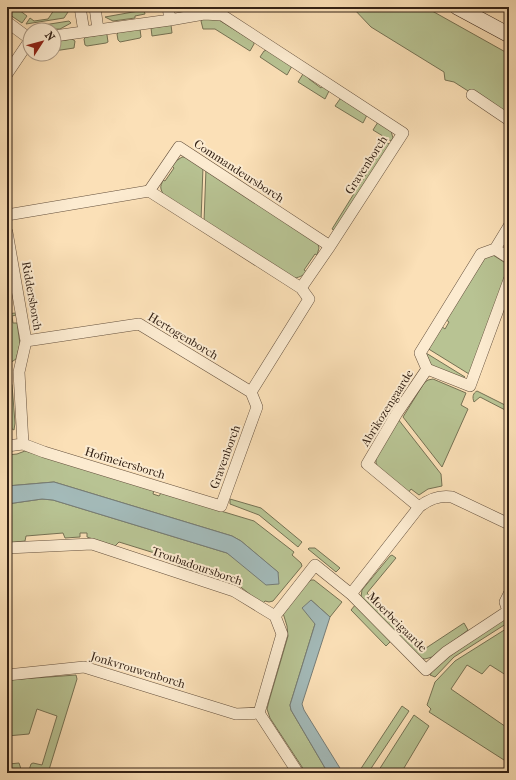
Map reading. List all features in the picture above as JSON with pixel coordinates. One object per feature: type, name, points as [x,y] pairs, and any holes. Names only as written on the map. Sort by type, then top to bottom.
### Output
[{"type":"main road","points":[[456,7],[509,35]]},
{"type":"street","points":[[80,7],[84,32]]},
{"type":"street","points":[[95,7],[98,30]]},
{"type":"street","points":[[168,7],[170,20]]},
{"type":"street","name":"Gravenborch","points":[[62,35],[204,14],[222,15],[403,133],[301,288]]},
{"type":"street","points":[[7,22],[22,33]]},
{"type":"street","points":[[7,74],[22,51]]},
{"type":"street","points":[[472,95],[509,120]]},
{"type":"street","name":"Commandeursborch","points":[[149,191],[178,147],[330,246]]},
{"type":"street","points":[[7,214],[149,191],[301,288],[309,299],[251,392]]},
{"type":"street","name":"Abrikozengaarde","points":[[509,226],[495,249],[481,254],[420,353],[427,369],[470,386],[509,280]]},
{"type":"street","name":"Riddersborch","points":[[7,232],[26,341],[19,372],[23,444]]},
{"type":"street","points":[[495,249],[509,258]]},
{"type":"street","name":"Hertogenborch","points":[[26,341],[139,324],[251,392]]},
{"type":"street","name":"Abrikozengaarde","points":[[419,507],[367,464],[397,413],[427,369]]},
{"type":"street","name":"Gravenborch","points":[[221,506],[257,407],[251,392]]},
{"type":"street","points":[[7,446],[23,444]]},
{"type":"street","name":"Hofmeiersborch","points":[[23,444],[44,452],[221,506]]},
{"type":"street","name":"Moerbeigaarde","points":[[351,594],[419,507],[429,500],[445,496],[452,497],[509,524]]},
{"type":"street","name":"Troubadoursborch","points":[[7,548],[92,544],[234,590],[275,616]]},
{"type":"street","name":"Moerbeigaarde","points":[[275,616],[315,565],[351,594],[426,670],[446,652],[508,611],[505,602],[509,594]]},
{"type":"street","points":[[275,616],[282,634],[259,713],[298,773]]},
{"type":"street","name":"Jonkvrouwenborch","points":[[7,675],[84,666],[236,714],[259,713]]},
{"type":"green space","points":[[7,7],[15,7],[27,16],[22,23],[7,13]]},
{"type":"green space","points":[[56,7],[67,7],[68,12],[64,18],[39,22],[27,22],[30,18],[34,21],[48,19]]},
{"type":"green space","points":[[352,7],[425,7],[509,54],[509,117],[454,82],[445,80],[444,72],[371,27]]},
{"type":"green space","points":[[144,10],[145,14],[135,16],[135,18],[113,21],[105,17]]},
{"type":"green space","points":[[203,19],[219,20],[254,42],[250,51],[215,29],[203,29],[201,21]]},
{"type":"green space","points":[[69,21],[71,23],[62,28],[62,22]]},
{"type":"green space","points":[[171,25],[172,33],[152,36],[151,28]]},
{"type":"green space","points":[[140,29],[140,38],[120,42],[118,40],[117,34],[119,32]]},
{"type":"green space","points":[[106,34],[108,42],[87,46],[85,45],[84,39],[86,37]]},
{"type":"green space","points":[[72,39],[75,41],[74,48],[62,50],[62,41]]},
{"type":"green space","points":[[267,50],[292,66],[287,75],[260,57],[264,51]]},
{"type":"green space","points":[[303,74],[309,77],[309,79],[321,88],[322,86],[329,91],[325,99],[298,82]]},
{"type":"green space","points":[[342,98],[367,115],[363,123],[335,106]]},
{"type":"green space","points":[[378,122],[391,131],[393,138],[391,141],[373,130]]},
{"type":"green space","points":[[386,142],[391,145],[335,231],[332,229]]},
{"type":"green space","points":[[182,157],[185,157],[203,167],[201,220],[172,202],[167,198],[161,189],[163,180],[165,181],[174,168],[172,166]]},
{"type":"green space","points":[[206,169],[318,244],[319,248],[317,255],[315,254],[304,270],[307,272],[297,278],[292,278],[204,222]]},
{"type":"green space","points":[[493,255],[507,264],[508,276],[469,374],[427,348],[441,326],[445,329],[449,322],[445,319],[485,258]]},
{"type":"green space","points":[[15,313],[16,315],[12,316],[13,323],[17,323],[20,344],[16,359],[7,365],[7,314]]},
{"type":"green space","points":[[426,353],[465,377],[460,378],[431,366]]},
{"type":"green space","points":[[433,379],[466,393],[461,405],[468,409],[442,467],[403,417],[424,383]]},
{"type":"green space","points":[[7,382],[11,383],[12,385],[15,423],[14,430],[7,426]]},
{"type":"green space","points":[[477,391],[509,407],[509,412],[480,397],[474,402],[473,395]]},
{"type":"green space","points":[[398,419],[441,474],[442,486],[428,489],[419,495],[411,489],[408,493],[380,471],[376,463],[376,456]]},
{"type":"green space","points":[[25,451],[154,490],[153,494],[159,496],[161,493],[254,521],[294,552],[292,555],[301,563],[302,566],[273,601],[265,601],[262,604],[237,584],[211,576],[211,571],[204,569],[202,573],[178,566],[177,560],[119,542],[115,546],[87,537],[87,533],[80,533],[80,537],[65,538],[63,533],[26,536],[25,541],[7,543],[7,504],[42,499],[53,500],[227,553],[234,558],[277,577],[278,572],[241,541],[232,536],[54,482],[7,486],[7,455]]},
{"type":"green space","points":[[230,499],[261,508],[302,542],[298,547],[259,515],[230,504]]},
{"type":"green space","points":[[315,548],[340,568],[336,572],[308,549]]},
{"type":"green space","points":[[392,555],[396,558],[367,593],[423,650],[464,623],[468,630],[432,657],[425,659],[420,658],[361,597],[362,590]]},
{"type":"green space","points":[[311,580],[314,580],[342,602],[330,617],[311,600],[315,624],[290,705],[291,710],[328,773],[306,773],[270,718],[267,709],[288,636],[283,613],[306,584]]},
{"type":"green space","points":[[356,604],[391,641],[386,646],[351,610]]},
{"type":"green space","points":[[509,616],[509,622],[454,657],[435,677],[430,675],[436,665]]},
{"type":"green space","points":[[509,627],[509,677],[490,665],[482,674],[467,665],[451,689],[509,729],[509,753],[504,760],[429,712],[431,709],[427,705],[435,682],[455,661]]},
{"type":"green space","points":[[76,675],[77,679],[48,773],[28,773],[31,764],[42,765],[57,716],[37,709],[29,734],[7,736],[7,680]]},
{"type":"green space","points":[[402,706],[409,711],[368,773],[361,773],[360,770]]},
{"type":"green space","points":[[414,715],[429,726],[401,773],[377,773]]},
{"type":"green space","points":[[7,736],[9,764],[19,763],[21,769],[20,773],[7,773]]},
{"type":"water","points":[[54,482],[232,536],[241,541],[278,572],[279,584],[266,585],[227,553],[53,500],[42,499],[7,504],[7,486]]},
{"type":"water","points":[[311,600],[330,617],[302,704],[304,710],[343,773],[328,773],[291,710],[290,705],[315,624],[302,608]]}]
